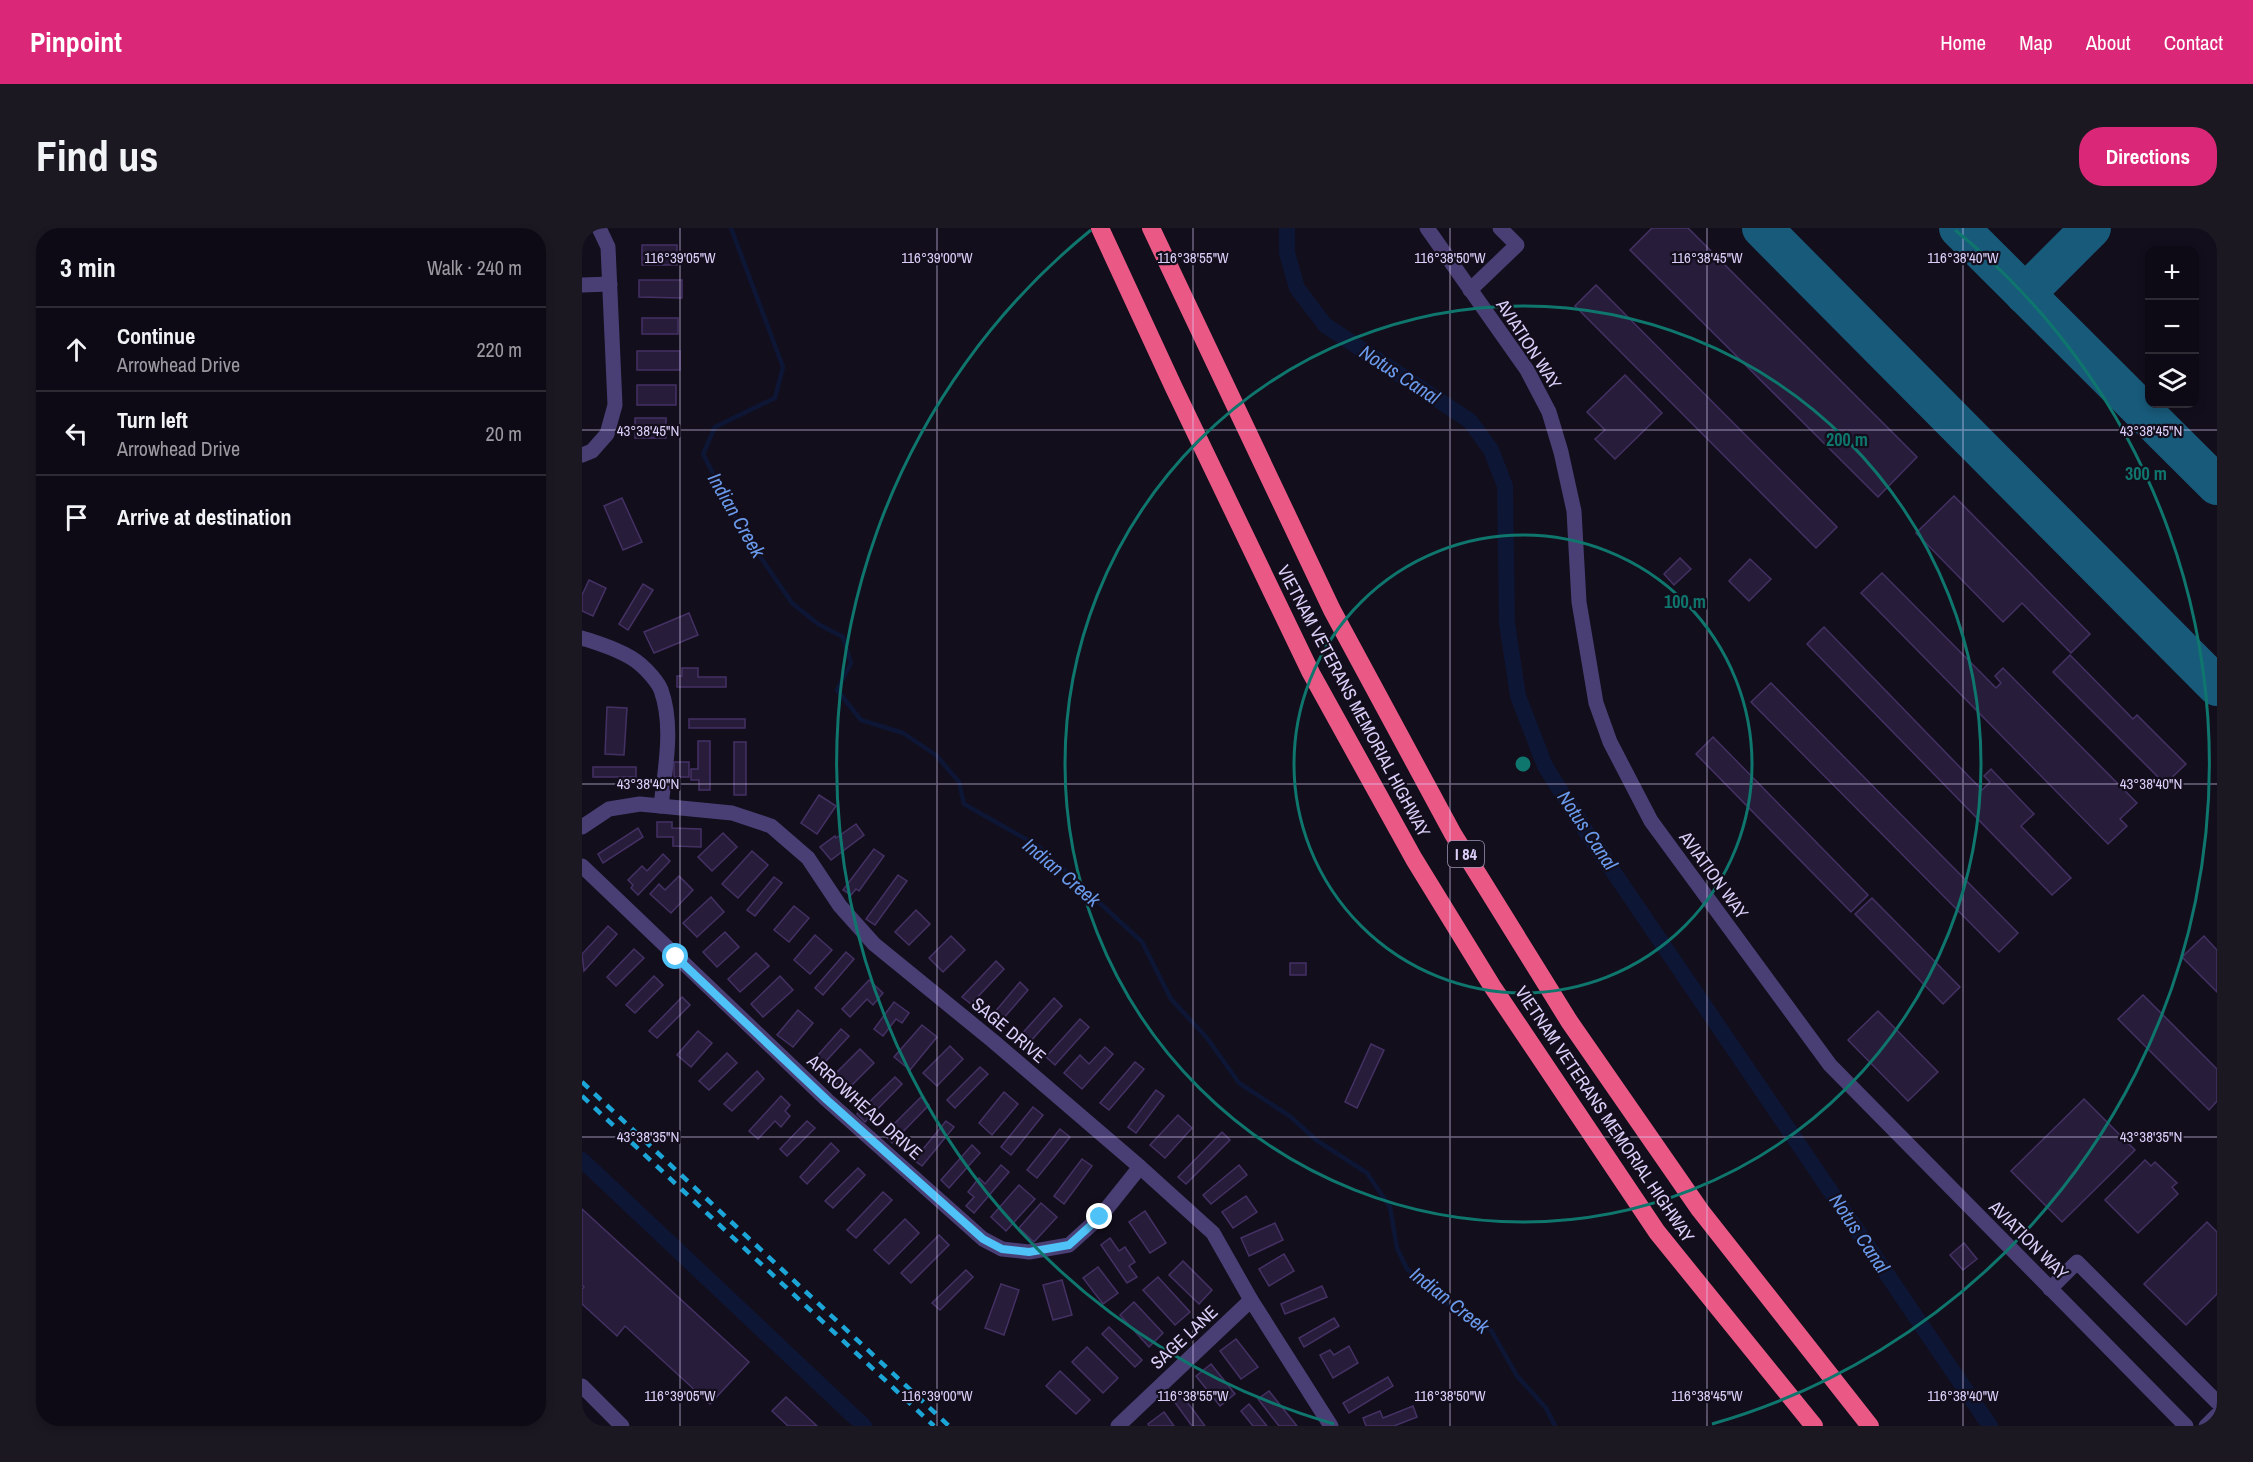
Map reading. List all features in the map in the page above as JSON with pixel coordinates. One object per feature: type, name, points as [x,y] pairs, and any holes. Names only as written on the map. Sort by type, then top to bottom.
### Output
[{"type":"highway","name":"VIETNAM VETERANS MEMORIAL HIGHWAY","points":[[1100,228],[1311,673],[1414,859],[1492,986],[1657,1232],[1814,1426]]},
{"type":"highway","name":"I 84","points":[[1151,228],[1332,610],[1453,834],[1569,1021],[1700,1210],[1870,1426]]},
{"type":"street","points":[[582,455],[592,451],[607,434],[615,405],[608,247],[598,228]]},
{"type":"street","name":"AVIATION WAY","points":[[1427,228],[1527,370],[1549,412],[1561,452],[1574,511],[1579,602],[1596,703],[1610,742],[1651,821],[1830,1065],[2186,1426]]},
{"type":"street","points":[[1470,290],[1517,245],[1500,228]]},
{"type":"street","points":[[582,285],[610,284]]},
{"type":"street","points":[[582,638],[606,646],[640,664],[661,688],[666,716],[662,806]]},
{"type":"street","name":"SAGE DRIVE","points":[[582,827],[609,809],[640,804],[732,813],[771,826],[808,858],[840,906],[874,945],[993,1041],[1213,1233],[1251,1300],[1330,1426]]},
{"type":"street","name":"ARROWHEAD DRIVE","points":[[582,866],[827,1100],[983,1239],[992,1244],[1002,1249],[1029,1252],[1069,1245],[1100,1217],[1140,1167]]},
{"type":"street","points":[[2050,1289],[2077,1262],[2217,1402]]},
{"type":"street","name":"SAGE LANE","points":[[1118,1426],[1251,1300]]},
{"type":"street","points":[[582,1386],[612,1423]]},
{"type":"street","points":[[2206,1426],[2217,1415]]},
{"type":"building","points":[[1652,228],[1688,228],[1917,457],[1878,497],[1630,250]]},
{"type":"building","points":[[642,245],[677,245],[677,265],[642,265]]},
{"type":"building","points":[[639,280],[682,280],[682,298],[639,297]]},
{"type":"building","points":[[1596,285],[1837,527],[1816,548],[1575,306]]},
{"type":"building","points":[[642,318],[678,318],[678,334],[642,334]]},
{"type":"building","points":[[637,351],[680,351],[680,370],[637,370]]},
{"type":"building","points":[[1625,375],[1662,413],[1615,459],[1595,439],[1605,430],[1587,412]]},
{"type":"building","points":[[637,385],[676,385],[676,405],[637,405]]},
{"type":"building","points":[[635,418],[666,418],[666,438],[635,438]]},
{"type":"building","points":[[1954,496],[2090,634],[2071,653],[2022,603],[2003,622],[1916,533]]},
{"type":"building","points":[[622,498],[642,542],[623,550],[604,506]]},
{"type":"building","points":[[1680,558],[1691,569],[1674,585],[1664,574]]},
{"type":"building","points":[[1750,559],[1771,579],[1749,601],[1729,581]]},
{"type":"building","points":[[1882,573],[1996,688],[2001,683],[1995,676],[2003,668],[2137,803],[2120,819],[2127,826],[2108,844],[1861,593]]},
{"type":"building","points":[[589,580],[606,588],[593,616],[582,611],[582,595]]},
{"type":"building","points":[[643,584],[653,590],[628,630],[619,624]]},
{"type":"building","points":[[689,613],[698,635],[654,653],[644,632]]},
{"type":"building","points":[[1824,627],[1982,790],[1990,782],[1984,776],[1991,769],[2034,814],[2021,826],[2071,878],[2052,895],[1807,644]]},
{"type":"building","points":[[2070,655],[2133,719],[2137,715],[2186,764],[2165,784],[2053,672]]},
{"type":"building","points":[[682,668],[698,668],[698,677],[726,677],[726,687],[677,687],[677,676],[682,676]]},
{"type":"building","points":[[1771,683],[2018,933],[1999,952],[1751,702]]},
{"type":"building","points":[[607,707],[627,708],[624,755],[605,754]]},
{"type":"building","points":[[689,719],[745,719],[745,728],[689,728]]},
{"type":"building","points":[[1713,737],[1868,895],[1851,912],[1696,754]]},
{"type":"building","points":[[698,741],[710,741],[710,790],[699,790],[699,780],[691,780],[691,769],[698,769]]},
{"type":"building","points":[[734,742],[746,742],[746,795],[734,795]]},
{"type":"building","points":[[674,762],[689,762],[689,777],[674,777]]},
{"type":"building","points":[[593,767],[636,767],[636,777],[593,777]]},
{"type":"building","points":[[819,795],[836,806],[817,834],[801,823]]},
{"type":"building","points":[[657,822],[672,822],[672,828],[701,829],[701,847],[673,846],[673,837],[657,837]]},
{"type":"building","points":[[856,824],[864,835],[831,860],[820,847]]},
{"type":"building","points":[[638,828],[643,837],[603,863],[598,854]]},
{"type":"building","points":[[723,833],[737,847],[712,871],[698,857]]},
{"type":"building","points":[[874,849],[884,856],[859,891],[856,889],[851,895],[843,890]]},
{"type":"building","points":[[752,851],[768,865],[738,898],[722,884]]},
{"type":"building","points":[[663,854],[670,861],[638,895],[631,888],[633,885],[628,880],[642,866],[647,871]]},
{"type":"building","points":[[898,875],[907,881],[875,925],[866,919]]},
{"type":"building","points":[[679,876],[693,890],[671,913],[650,894],[659,884],[665,890]]},
{"type":"building","points":[[774,877],[782,883],[755,916],[747,910]]},
{"type":"building","points":[[711,897],[724,912],[697,937],[683,923]]},
{"type":"building","points":[[1872,898],[1960,987],[1943,1004],[1855,914]]},
{"type":"building","points":[[794,906],[809,918],[789,942],[774,930]]},
{"type":"building","points":[[916,910],[930,924],[909,945],[895,932]]},
{"type":"building","points":[[608,926],[617,934],[584,971],[582,954]]},
{"type":"building","points":[[725,932],[739,947],[717,967],[703,952]]},
{"type":"building","points":[[815,935],[832,950],[810,974],[794,960]]},
{"type":"building","points":[[951,936],[965,950],[943,972],[929,958]]},
{"type":"building","points":[[2204,936],[2217,950],[2217,992],[2182,957]]},
{"type":"building","points":[[634,949],[644,958],[616,986],[607,977]]},
{"type":"building","points":[[846,952],[854,959],[823,995],[815,988]]},
{"type":"building","points":[[756,953],[769,966],[740,992],[728,979]]},
{"type":"building","points":[[996,961],[1004,969],[971,1004],[962,997]]},
{"type":"building","points":[[1290,963],[1306,963],[1306,975],[1290,975]]},
{"type":"building","points":[[654,976],[663,985],[635,1013],[626,1005]]},
{"type":"building","points":[[780,976],[793,990],[763,1017],[751,1004]]},
{"type":"building","points":[[869,980],[883,993],[873,1005],[867,999],[850,1017],[842,1009]]},
{"type":"building","points":[[1020,982],[1028,990],[1002,1020],[994,1013]]},
{"type":"building","points":[[2143,995],[2217,1069],[2217,1101],[2209,1110],[2118,1019]]},
{"type":"building","points":[[682,997],[690,1005],[657,1038],[649,1031]]},
{"type":"building","points":[[1054,998],[1062,1006],[1029,1043],[1020,1036]]},
{"type":"building","points":[[894,1002],[909,1013],[902,1023],[896,1019],[883,1036],[874,1029]]},
{"type":"building","points":[[798,1010],[813,1023],[793,1047],[777,1035]]},
{"type":"building","points":[[1878,1011],[1938,1072],[1908,1101],[1848,1040]]},
{"type":"building","points":[[1080,1019],[1089,1027],[1055,1065],[1046,1057]]},
{"type":"building","points":[[922,1025],[937,1037],[910,1070],[894,1057]]},
{"type":"building","points":[[841,1029],[849,1036],[817,1071],[810,1064]]},
{"type":"building","points":[[698,1031],[712,1043],[691,1067],[677,1055]]},
{"type":"building","points":[[1371,1044],[1384,1050],[1357,1108],[1345,1102]]},
{"type":"building","points":[[950,1046],[963,1059],[937,1086],[923,1073]]},
{"type":"building","points":[[1105,1047],[1113,1054],[1082,1089],[1064,1073],[1080,1055],[1089,1064]]},
{"type":"building","points":[[860,1049],[874,1063],[845,1092],[831,1078]]},
{"type":"building","points":[[727,1053],[737,1063],[709,1090],[699,1081]]},
{"type":"building","points":[[1135,1062],[1144,1069],[1109,1110],[1100,1103]]},
{"type":"building","points":[[980,1067],[988,1074],[955,1108],[947,1100]]},
{"type":"building","points":[[757,1071],[764,1079],[732,1111],[724,1104]]},
{"type":"building","points":[[895,1077],[902,1084],[865,1122],[857,1114]]},
{"type":"building","points":[[1156,1090],[1164,1096],[1136,1133],[1128,1127]]},
{"type":"building","points":[[1004,1092],[1018,1104],[992,1135],[979,1123]]},
{"type":"building","points":[[781,1096],[790,1105],[785,1111],[790,1116],[781,1127],[775,1121],[758,1139],[749,1131]]},
{"type":"building","points":[[921,1097],[929,1105],[892,1143],[884,1134]]},
{"type":"building","points":[[2084,1099],[2135,1150],[2062,1222],[2011,1171]]},
{"type":"building","points":[[1033,1107],[1043,1115],[1011,1155],[1001,1147]]},
{"type":"building","points":[[1178,1115],[1192,1128],[1165,1158],[1150,1145]]},
{"type":"building","points":[[807,1121],[815,1128],[787,1156],[780,1149]]},
{"type":"building","points":[[946,1121],[954,1127],[922,1166],[914,1160]]},
{"type":"building","points":[[1060,1129],[1070,1137],[1037,1178],[1027,1170]]},
{"type":"building","points":[[1222,1132],[1230,1140],[1186,1184],[1178,1177]]},
{"type":"building","points":[[831,1143],[839,1151],[807,1184],[800,1177]]},
{"type":"building","points":[[972,1145],[980,1153],[949,1188],[941,1180]]},
{"type":"building","points":[[1082,1159],[1092,1166],[1064,1204],[1054,1196]]},
{"type":"building","points":[[2145,1160],[2151,1166],[2155,1162],[2177,1183],[2172,1187],[2178,1194],[2138,1233],[2105,1200]]},
{"type":"building","points":[[1001,1165],[1009,1172],[974,1213],[966,1206],[974,1197],[968,1192],[979,1178],[985,1184]]},
{"type":"building","points":[[1239,1165],[1247,1175],[1211,1204],[1203,1195]]},
{"type":"building","points":[[858,1168],[865,1175],[833,1208],[825,1201]]},
{"type":"building","points":[[1019,1185],[1035,1199],[1006,1231],[991,1217]]},
{"type":"building","points":[[883,1192],[892,1200],[856,1238],[847,1230]]},
{"type":"building","points":[[1246,1196],[1257,1212],[1233,1228],[1222,1212]]},
{"type":"building","points":[[1041,1203],[1057,1217],[1034,1242],[1019,1228]]},
{"type":"building","points":[[582,1209],[749,1362],[710,1404],[625,1326],[617,1336],[582,1304],[584,1287],[582,1285]]},
{"type":"building","points":[[1145,1211],[1166,1243],[1150,1253],[1129,1222]]},
{"type":"building","points":[[905,1219],[919,1233],[889,1264],[874,1250]]},
{"type":"building","points":[[2207,1222],[2217,1232],[2217,1294],[2186,1325],[2144,1284]]},
{"type":"building","points":[[1275,1223],[1283,1240],[1249,1256],[1241,1238]]},
{"type":"building","points":[[939,1235],[949,1245],[911,1283],[901,1273]]},
{"type":"building","points":[[1110,1238],[1119,1251],[1125,1247],[1135,1262],[1129,1266],[1137,1277],[1127,1283],[1101,1245]]},
{"type":"building","points":[[1964,1243],[1977,1259],[1963,1270],[1950,1255]]},
{"type":"building","points":[[1284,1254],[1294,1271],[1269,1286],[1259,1269]]},
{"type":"building","points":[[1183,1261],[1212,1290],[1199,1304],[1169,1275]]},
{"type":"building","points":[[1098,1267],[1118,1293],[1103,1304],[1083,1278]]},
{"type":"building","points":[[966,1270],[973,1277],[940,1310],[932,1303]]},
{"type":"building","points":[[1158,1277],[1190,1312],[1175,1325],[1143,1290]]},
{"type":"building","points":[[1062,1280],[1072,1315],[1053,1320],[1043,1285]]},
{"type":"building","points":[[1001,1284],[1019,1290],[1004,1335],[985,1328]]},
{"type":"building","points":[[1322,1286],[1327,1297],[1285,1314],[1281,1304]]},
{"type":"building","points":[[1134,1302],[1163,1333],[1149,1347],[1120,1315]]},
{"type":"building","points":[[1334,1318],[1339,1326],[1304,1347],[1299,1338]]},
{"type":"building","points":[[1109,1327],[1142,1360],[1135,1367],[1102,1334]]},
{"type":"building","points":[[1236,1339],[1258,1367],[1241,1379],[1220,1351]]},
{"type":"building","points":[[1349,1346],[1358,1363],[1333,1378],[1320,1355],[1330,1350],[1334,1355]]},
{"type":"building","points":[[1087,1347],[1118,1378],[1103,1393],[1072,1362]]},
{"type":"building","points":[[1211,1364],[1235,1394],[1220,1406],[1196,1376]]},
{"type":"building","points":[[1060,1371],[1090,1400],[1076,1414],[1046,1386]]},
{"type":"building","points":[[1388,1377],[1393,1386],[1349,1413],[1343,1403]]},
{"type":"building","points":[[1179,1391],[1205,1426],[1192,1426],[1171,1397]]},
{"type":"building","points":[[1269,1391],[1297,1426],[1279,1426],[1258,1399]]},
{"type":"building","points":[[786,1397],[817,1426],[788,1426],[772,1411]]},
{"type":"building","points":[[1249,1404],[1267,1426],[1253,1426],[1241,1411]]},
{"type":"building","points":[[1413,1406],[1417,1417],[1394,1426],[1366,1426],[1363,1418],[1380,1411],[1383,1418]]},
{"type":"building","points":[[1164,1412],[1174,1426],[1149,1426],[1148,1424]]},
{"type":"waterway","name":"Indian Creek","points":[[731,228],[783,367],[775,398],[715,427],[703,454],[742,530],[792,603],[818,624],[843,637],[851,663],[837,690],[861,720],[903,733],[936,755],[959,782],[964,804],[1038,846],[1142,942],[1171,999],[1207,1038],[1239,1083],[1291,1117],[1316,1140],[1367,1173],[1390,1207],[1397,1248],[1407,1269],[1445,1302],[1491,1330],[1517,1376],[1546,1408],[1555,1426]]},
{"type":"waterway","name":"Notus Canal","points":[[1287,228],[1287,253],[1297,288],[1325,325],[1470,421],[1491,450],[1505,486],[1507,623],[1518,696],[1545,766],[1585,830],[1990,1426]]},
{"type":"waterway","points":[[582,1160],[864,1426]]},
{"type":"taxiway","points":[[1762,228],[2217,686]]},
{"type":"taxiway","points":[[1959,228],[2217,485]]},
{"type":"taxiway","points":[[2025,294],[2091,228]]},
{"type":"railway","points":[[582,1082],[949,1426]]},
{"type":"railway","points":[[582,1096],[934,1426]]},
{"type":"route","points":[[676,957],[827,1100],[983,1239],[1002,1249],[1029,1252],[1069,1245],[1100,1217]]}]
